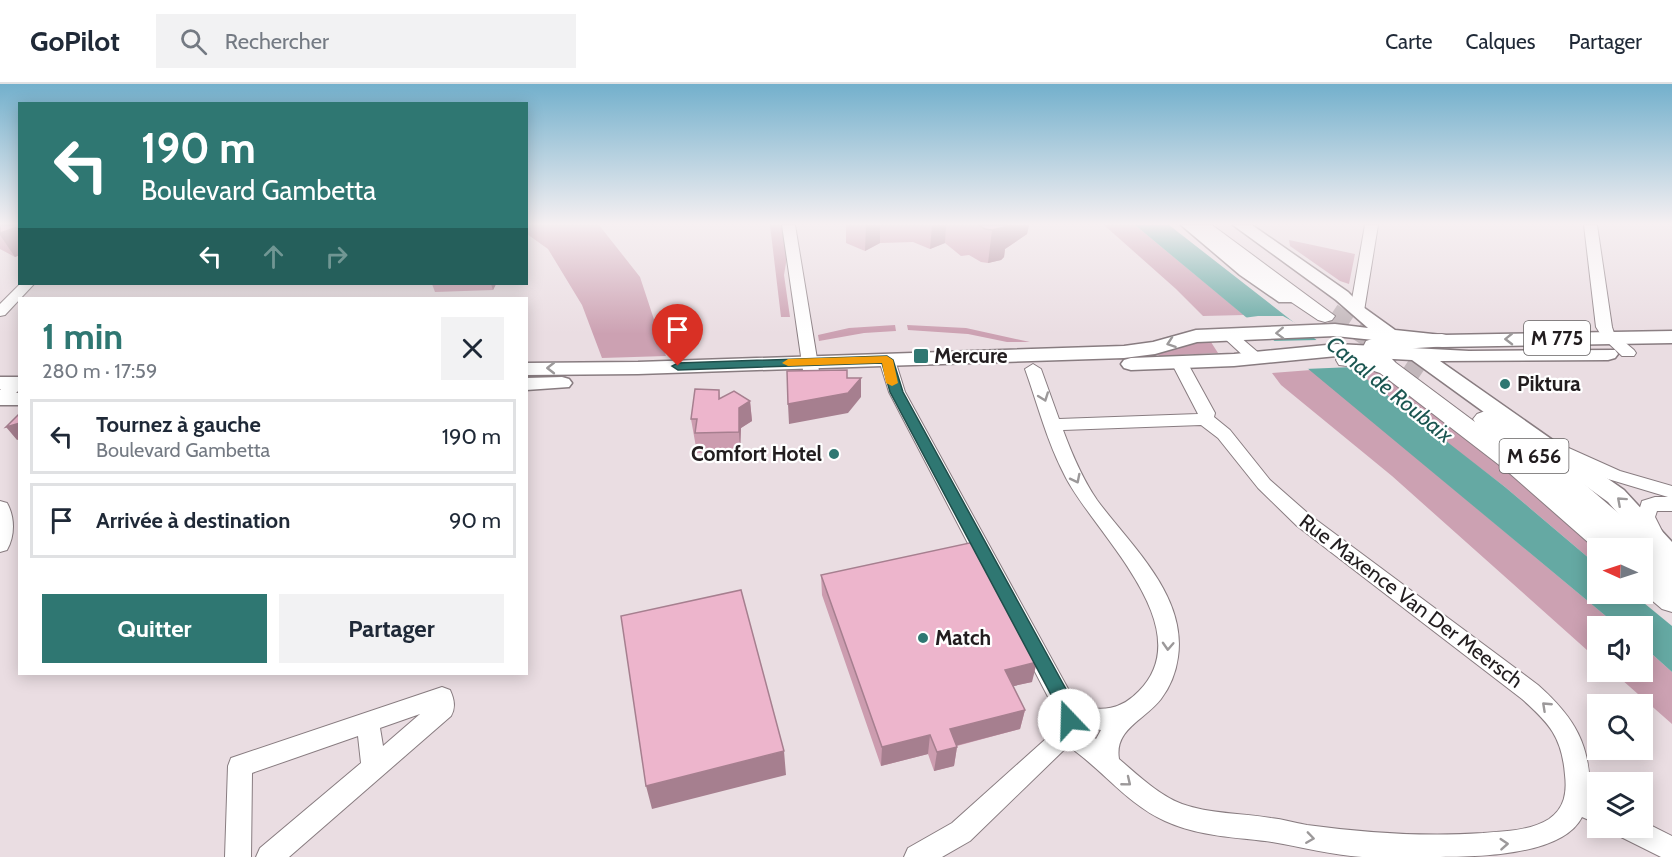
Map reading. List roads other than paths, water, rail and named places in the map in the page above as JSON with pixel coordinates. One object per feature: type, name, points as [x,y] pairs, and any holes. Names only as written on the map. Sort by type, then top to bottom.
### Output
[{"type":"highway","points":[[1247,261],[1270,279],[1328,314],[1257,261]]},
{"type":"highway","points":[[1442,340],[1394,338],[1372,348],[1380,359],[1516,465],[1600,538]]},
{"type":"highway","points":[[1339,352],[1368,361],[1380,359]]},
{"type":"highway","name":"M 656","points":[[1418,368],[1619,538]]},
{"type":"highway","name":"M 656","points":[[1418,368],[1552,470],[1672,575]]},
{"type":"highway","points":[[1658,554],[1672,587]]},
{"type":"highway","points":[[1653,585],[1672,601]]},
{"type":"main road","points":[[1235,261],[1313,316],[1316,325],[1309,331]]},
{"type":"main road","points":[[1292,261],[1342,296],[1357,311],[1394,338],[1418,368],[1521,427]]},
{"type":"main road","points":[[528,369],[1033,369],[1233,360],[1339,352],[1354,331],[1357,311]]},
{"type":"main road","points":[[889,368],[1147,350],[1189,337],[1228,334],[1354,331],[1394,338]]},
{"type":"main road","name":"M 775","points":[[1442,340],[1672,337]]},
{"type":"main road","name":"M 775","points":[[1380,359],[1418,368],[1469,357],[1672,352]]},
{"type":"main road","points":[[1469,357],[1459,362],[1460,375],[1521,427],[1616,496],[1658,554]]},
{"type":"main road","points":[[528,384],[640,378],[693,381],[811,370]]},
{"type":"main road","points":[[0,399],[14,387]]},
{"type":"street","points":[[794,261],[811,370]]},
{"type":"street","points":[[1357,311],[1366,261]]},
{"type":"street","points":[[1595,261],[1604,327],[1612,339],[1628,353]]},
{"type":"street","points":[[0,312],[26,285]]},
{"type":"street","points":[[1228,334],[1270,357]]},
{"type":"street","name":"Rue Maxence Van Der Meersch","points":[[1067,723],[1123,779],[1152,801],[1191,819],[1311,838],[1421,849],[1506,845],[1523,842],[1539,837],[1587,807],[1579,784],[1570,735],[1554,714],[1530,692],[1304,521],[1264,484],[1224,434],[1205,419],[1207,413],[1179,362]]},
{"type":"street","points":[[889,368],[901,401],[1067,723]]},
{"type":"street","points":[[1033,369],[1080,487],[1150,585],[1165,612],[1169,645],[1165,670],[1153,691],[1117,724],[1105,743],[1108,764]]},
{"type":"street","points":[[1054,424],[1205,419]]},
{"type":"street","points":[[1521,427],[1595,467],[1672,492]]},
{"type":"street","points":[[1658,554],[1646,511],[1649,506],[1655,504],[1672,504]]},
{"type":"street","points":[[0,508],[1,534]]},
{"type":"street","points":[[238,857],[240,766],[367,721],[442,698],[443,709],[269,857]]},
{"type":"street","points":[[917,857],[962,832],[1067,723],[1090,719],[1111,720],[1131,712]]},
{"type":"street","points":[[367,721],[374,767]]},
{"type":"street","points":[[1650,838],[1672,849]]},
{"type":"water","points":[[1178,261],[1215,261],[1505,487],[1587,557],[1587,600]]},
{"type":"water","points":[[1591,604],[1645,604],[1672,626],[1672,672],[1653,655],[1653,616],[1606,616]]},
{"type":"tunnel","points":[[1332,313],[1422,373]]},
{"type":"place","name":"Mercure","points":[[921,356]]},
{"type":"place","name":"Piktura","points":[[1505,384]]},
{"type":"place","name":"Comfort Hotel","points":[[834,454]]},
{"type":"place","name":"Match","points":[[923,638]]},
{"type":"water label","name":"Canal de Roubaix","points":[[1390,389]]}]
